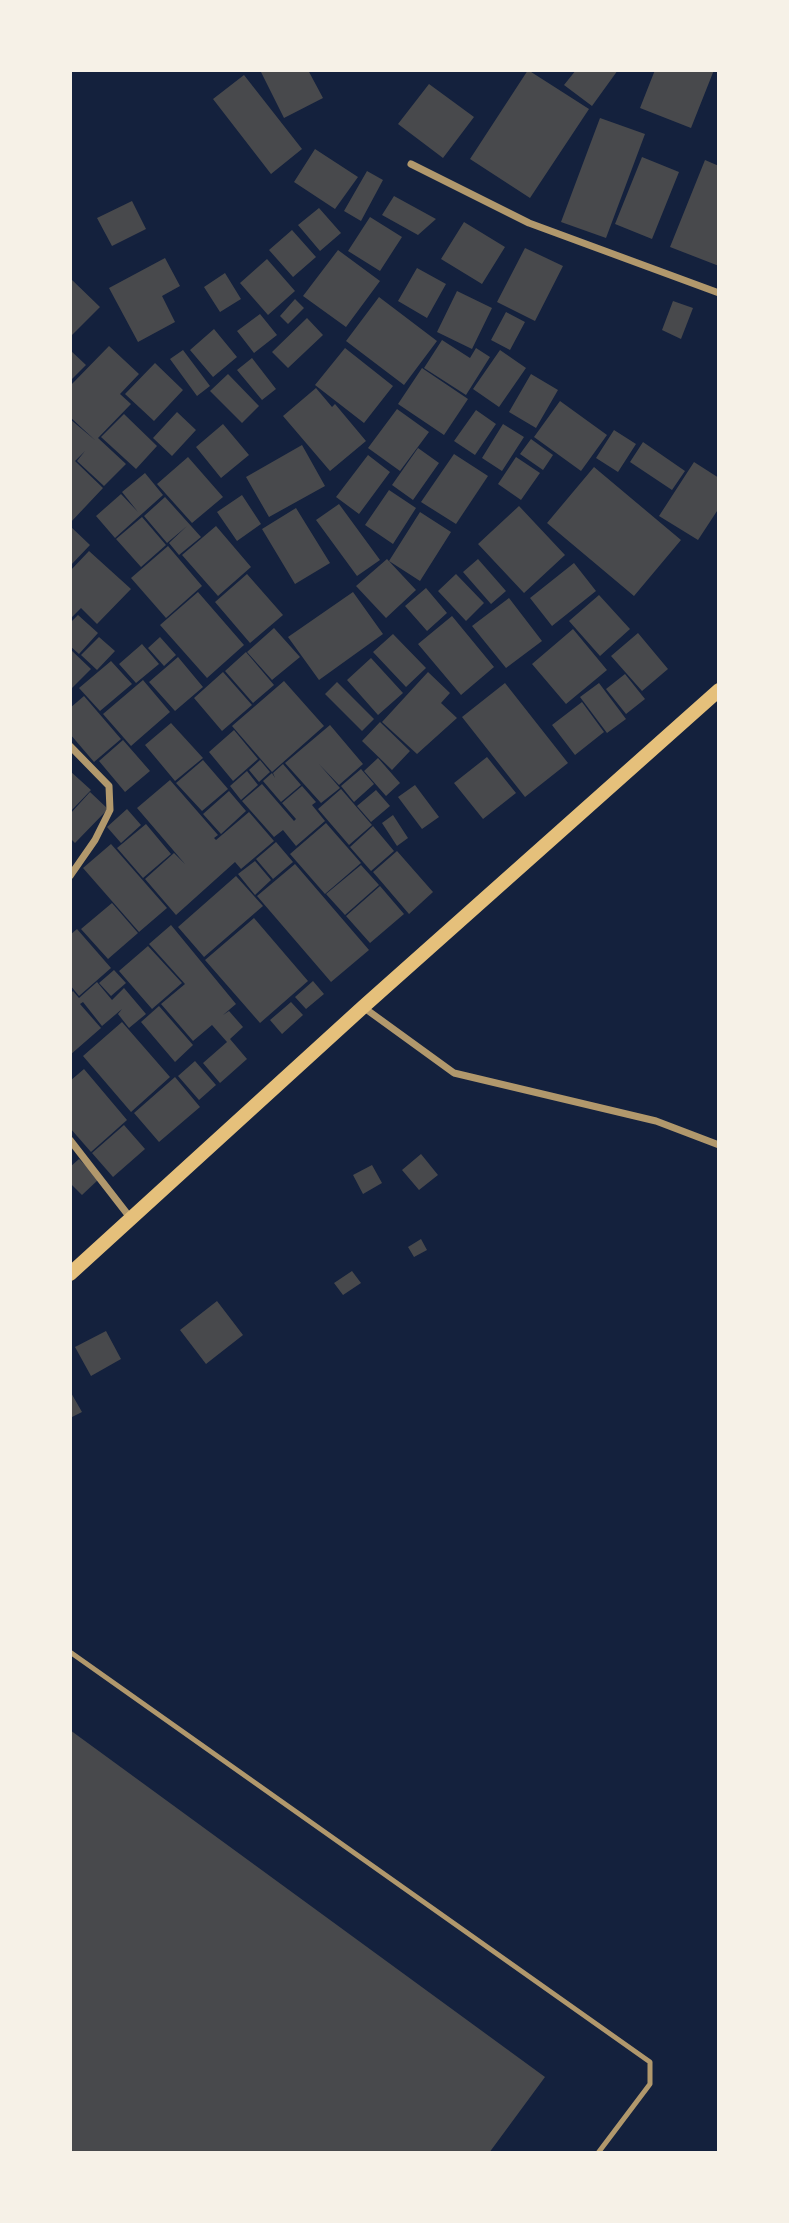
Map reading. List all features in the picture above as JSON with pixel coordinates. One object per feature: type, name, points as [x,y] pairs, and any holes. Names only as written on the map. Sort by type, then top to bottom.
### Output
[{"type":"main road","points":[[70,1274],[132,1221],[363,1007],[719,690]]},
{"type":"street","points":[[411,164],[529,223],[719,293]]},
{"type":"street","points":[[70,746],[108,786],[110,810],[95,839],[70,876]]},
{"type":"street","points":[[363,1007],[454,1073],[656,1121],[719,1145]]},
{"type":"street","points":[[70,1140],[132,1221]]},
{"type":"lane","points":[[70,1652],[650,2062],[650,2084],[598,2153]]},
{"type":"building","points":[[260,70],[308,70],[323,98],[284,118]]},
{"type":"building","points":[[528,70],[589,109],[530,198],[470,159]]},
{"type":"building","points":[[576,70],[618,70],[592,106],[564,85]]},
{"type":"building","points":[[655,70],[714,70],[691,128],[640,108]]},
{"type":"building","points":[[244,75],[302,149],[271,174],[213,99]]},
{"type":"building","points":[[429,84],[474,117],[443,158],[398,124]]},
{"type":"building","points":[[600,118],[645,134],[606,238],[561,222]]},
{"type":"building","points":[[315,149],[358,177],[335,209],[294,182]]},
{"type":"building","points":[[642,157],[679,172],[652,239],[615,224]]},
{"type":"building","points":[[705,160],[719,166],[719,266],[670,247]]},
{"type":"building","points":[[367,171],[383,180],[361,221],[344,211]]},
{"type":"building","points":[[394,196],[436,219],[418,235],[382,215]]},
{"type":"building","points":[[132,201],[146,229],[112,246],[97,218]]},
{"type":"building","points":[[319,208],[341,233],[320,251],[298,225]]},
{"type":"building","points":[[370,217],[402,237],[380,271],[348,251]]},
{"type":"building","points":[[464,222],[505,247],[482,284],[441,259]]},
{"type":"building","points":[[292,230],[316,257],[293,277],[269,250]]},
{"type":"building","points":[[525,248],[563,266],[535,321],[497,302]]},
{"type":"building","points":[[338,250],[380,281],[346,327],[303,296]]},
{"type":"building","points":[[165,258],[180,286],[162,296],[175,322],[138,342],[109,288]]},
{"type":"building","points":[[267,259],[295,291],[268,315],[240,283]]},
{"type":"building","points":[[417,268],[446,284],[427,318],[398,301]]},
{"type":"building","points":[[225,273],[241,299],[220,312],[204,287]]},
{"type":"building","points":[[70,278],[100,307],[70,337]]},
{"type":"building","points":[[457,291],[492,308],[472,349],[437,332]]},
{"type":"building","points":[[379,297],[437,341],[404,385],[346,341]]},
{"type":"building","points":[[295,299],[304,308],[288,324],[280,316]]},
{"type":"building","points":[[673,301],[693,308],[681,339],[662,330]]},
{"type":"building","points":[[506,312],[525,322],[510,350],[491,340]]},
{"type":"building","points":[[260,314],[277,335],[254,353],[237,331]]},
{"type":"building","points":[[307,318],[323,335],[288,368],[272,352]]},
{"type":"building","points":[[214,329],[237,357],[213,377],[190,350]]},
{"type":"building","points":[[442,340],[470,358],[476,348],[490,357],[466,395],[424,368]]},
{"type":"building","points":[[109,346],[139,374],[120,394],[131,404],[98,438],[126,464],[104,486],[77,461],[85,451],[75,461],[103,488],[70,523],[70,419],[96,441],[70,417],[70,386]]},
{"type":"building","points":[[345,348],[393,386],[364,423],[315,385]]},
{"type":"building","points":[[70,350],[86,365],[70,381]]},
{"type":"building","points":[[183,350],[210,386],[197,396],[170,359]]},
{"type":"building","points":[[500,350],[526,368],[499,407],[473,389]]},
{"type":"building","points":[[252,358],[276,389],[262,400],[237,370]]},
{"type":"building","points":[[155,363],[183,390],[154,421],[125,394]]},
{"type":"building","points":[[422,368],[468,399],[444,435],[398,404]]},
{"type":"building","points":[[228,374],[259,406],[242,423],[210,391]]},
{"type":"building","points":[[531,374],[558,390],[536,428],[509,412]]},
{"type":"building","points":[[316,388],[332,407],[335,404],[366,441],[330,471],[283,416]]},
{"type":"building","points":[[560,401],[607,435],[581,471],[534,437]]},
{"type":"building","points":[[397,409],[429,432],[400,471],[368,448]]},
{"type":"building","points":[[476,410],[496,424],[475,455],[454,441]]},
{"type":"building","points":[[177,412],[196,430],[172,456],[153,438]]},
{"type":"building","points":[[124,414],[157,446],[136,469],[101,437]]},
{"type":"building","points":[[223,424],[249,455],[221,478],[196,447]]},
{"type":"building","points":[[503,424],[524,437],[502,471],[482,458]]},
{"type":"building","points":[[614,430],[636,444],[618,472],[596,458]]},
{"type":"building","points":[[531,439],[553,455],[543,470],[520,454]]},
{"type":"building","points":[[643,442],[685,471],[672,490],[630,462]]},
{"type":"building","points":[[302,445],[325,486],[269,517],[246,477]]},
{"type":"building","points":[[418,448],[439,463],[413,500],[392,485]]},
{"type":"building","points":[[454,454],[488,476],[456,524],[421,502]]},
{"type":"building","points":[[368,455],[390,472],[359,514],[336,497]]},
{"type":"building","points":[[188,457],[223,497],[192,523],[157,484]]},
{"type":"building","points":[[516,457],[540,473],[521,500],[498,484]]},
{"type":"building","points":[[694,462],[719,478],[719,508],[698,540],[659,516]]},
{"type":"building","points":[[594,467],[681,540],[634,596],[547,523]]},
{"type":"building","points":[[145,473],[163,495],[115,538],[96,516],[121,494],[138,512],[122,492]]},
{"type":"building","points":[[389,490],[416,508],[393,544],[365,525]]},
{"type":"building","points":[[242,495],[261,524],[237,541],[217,512]]},
{"type":"building","points":[[165,497],[201,537],[179,555],[169,543],[187,526],[167,543],[144,516]]},
{"type":"building","points":[[339,504],[380,560],[357,576],[316,520]]},
{"type":"building","points":[[519,506],[565,555],[524,593],[478,544]]},
{"type":"building","points":[[296,508],[330,563],[295,584],[262,529]]},
{"type":"building","points":[[420,512],[451,532],[420,581],[389,561]]},
{"type":"building","points":[[142,517],[166,545],[141,567],[116,539]]},
{"type":"building","points":[[70,526],[90,545],[70,566]]},
{"type":"building","points":[[216,526],[251,567],[218,596],[182,555]]},
{"type":"building","points":[[168,546],[202,586],[166,618],[131,578]]},
{"type":"building","points":[[89,551],[131,589],[97,624],[81,608],[70,619],[70,571]]},
{"type":"building","points":[[387,559],[416,590],[386,618],[356,586]]},
{"type":"building","points":[[478,559],[506,591],[491,604],[463,572]]},
{"type":"building","points":[[574,563],[596,591],[552,626],[530,598]]},
{"type":"building","points":[[247,574],[283,615],[250,643],[215,602]]},
{"type":"building","points":[[456,574],[484,603],[466,621],[438,591]]},
{"type":"building","points":[[426,588],[447,613],[427,631],[405,606]]},
{"type":"building","points":[[198,592],[244,645],[207,678],[160,625]]},
{"type":"building","points":[[353,592],[383,634],[319,680],[288,637]]},
{"type":"building","points":[[599,595],[630,629],[600,656],[569,621]]},
{"type":"building","points":[[509,598],[542,641],[506,668],[472,626]]},
{"type":"building","points":[[78,615],[98,633],[79,654],[70,646],[70,623]]},
{"type":"building","points":[[452,616],[494,667],[461,695],[418,644]]},
{"type":"building","points":[[274,628],[300,657],[272,680],[247,652]]},
{"type":"building","points":[[573,629],[607,670],[566,704],[532,664]]},
{"type":"building","points":[[638,633],[668,669],[642,691],[611,656]]},
{"type":"building","points":[[393,634],[426,668],[406,687],[373,652]]},
{"type":"building","points":[[99,637],[115,651],[97,670],[81,655]]},
{"type":"building","points":[[160,637],[176,655],[164,666],[148,648]]},
{"type":"building","points":[[142,644],[159,664],[136,683],[119,664]]},
{"type":"building","points":[[70,649],[91,669],[70,690]]},
{"type":"building","points":[[246,652],[274,685],[253,703],[225,671]]},
{"type":"building","points":[[178,657],[203,687],[175,711],[149,682]]},
{"type":"building","points":[[371,658],[403,693],[378,715],[347,680]]},
{"type":"building","points":[[111,661],[132,684],[100,711],[79,688]]},
{"type":"building","points":[[223,672],[252,705],[222,731],[194,698]]},
{"type":"building","points":[[428,672],[450,693],[441,703],[457,718],[417,754],[382,722]]},
{"type":"building","points":[[625,674],[645,699],[626,714],[606,689]]},
{"type":"building","points":[[143,680],[170,712],[131,746],[103,714]]},
{"type":"building","points":[[284,681],[324,726],[272,772],[232,726]]},
{"type":"building","points":[[337,682],[374,719],[362,731],[325,694]]},
{"type":"building","points":[[505,683],[568,763],[525,797],[462,717]]},
{"type":"building","points":[[599,683],[626,719],[607,733],[580,697]]},
{"type":"building","points":[[84,696],[121,739],[94,762],[70,734],[70,708]]},
{"type":"building","points":[[582,702],[604,732],[575,755],[552,725]]},
{"type":"building","points":[[380,722],[410,751],[392,770],[362,741]]},
{"type":"building","points":[[171,723],[203,758],[175,781],[145,745]]},
{"type":"building","points":[[330,725],[363,764],[339,785],[319,764],[340,788],[321,803],[285,763]]},
{"type":"building","points":[[234,730],[258,759],[233,781],[209,752]]},
{"type":"building","points":[[123,740],[150,771],[125,792],[99,761]]},
{"type":"building","points":[[487,757],[516,793],[483,819],[454,783]]},
{"type":"building","points":[[378,758],[400,783],[386,796],[364,771]]},
{"type":"building","points":[[203,760],[228,789],[202,811],[176,783]]},
{"type":"building","points":[[260,760],[270,772],[259,782],[249,770]]},
{"type":"building","points":[[283,764],[301,785],[281,802],[263,781],[272,773],[275,778],[273,773]]},
{"type":"building","points":[[361,769],[374,784],[354,802],[341,786]]},
{"type":"building","points":[[70,771],[91,790],[70,812]]},
{"type":"building","points":[[247,771],[258,785],[241,800],[230,786]]},
{"type":"building","points":[[170,780],[218,835],[214,838],[216,840],[249,812],[274,841],[241,869],[235,862],[176,915],[145,879],[174,853],[185,864],[137,808]]},
{"type":"building","points":[[262,784],[294,821],[296,819],[282,803],[302,786],[316,802],[312,805],[325,821],[296,846],[283,830],[274,837],[242,801]]},
{"type":"building","points":[[415,785],[439,817],[422,829],[398,797]]},
{"type":"building","points":[[341,789],[372,825],[349,845],[318,809]]},
{"type":"building","points":[[376,790],[390,806],[371,822],[357,806]]},
{"type":"building","points":[[229,791],[246,811],[221,834],[203,814]]},
{"type":"building","points":[[90,792],[108,809],[75,843],[70,838],[70,814]]},
{"type":"building","points":[[127,809],[141,825],[121,843],[107,827]]},
{"type":"building","points":[[393,815],[408,838],[397,846],[382,823]]},
{"type":"building","points":[[326,823],[361,863],[325,894],[290,854]]},
{"type":"building","points":[[146,824],[171,854],[143,878],[117,848]]},
{"type":"building","points":[[373,826],[394,851],[371,871],[350,847]]},
{"type":"building","points":[[276,842],[293,862],[273,879],[256,859]]},
{"type":"building","points":[[111,844],[167,908],[139,932],[83,868]]},
{"type":"building","points":[[397,851],[433,892],[409,914],[373,872]]},
{"type":"building","points":[[255,861],[271,880],[255,895],[238,874]]},
{"type":"building","points":[[295,864],[369,950],[331,982],[257,896]]},
{"type":"building","points":[[361,865],[379,885],[345,915],[326,894]]},
{"type":"building","points":[[236,876],[263,906],[204,957],[178,927]]},
{"type":"building","points":[[380,886],[404,914],[370,943],[346,916]]},
{"type":"building","points":[[112,903],[138,933],[108,959],[81,929]]},
{"type":"building","points":[[254,918],[308,981],[260,1023],[205,960]]},
{"type":"building","points":[[171,925],[236,1004],[223,1015],[229,1011],[243,1027],[230,1039],[247,1059],[220,1083],[203,1063],[227,1042],[212,1025],[193,1041],[161,1004],[185,984],[149,944]]},
{"type":"building","points":[[77,929],[111,968],[79,996],[70,985],[70,935]]},
{"type":"building","points":[[148,946],[182,983],[152,1009],[119,971]]},
{"type":"building","points":[[114,970],[126,983],[111,996],[99,983]]},
{"type":"building","points":[[313,981],[324,994],[306,1009],[295,997]]},
{"type":"building","points":[[97,982],[112,1000],[124,988],[146,1014],[129,1028],[118,1014],[122,1009],[102,1026],[83,1002],[80,1004],[101,1028],[70,1055],[70,994],[73,991],[79,998]]},
{"type":"building","points":[[291,1002],[303,1015],[282,1034],[270,1020]]},
{"type":"building","points":[[159,1006],[193,1045],[175,1062],[141,1022]]},
{"type":"building","points":[[122,1022],[170,1077],[131,1112],[83,1056]]},
{"type":"building","points":[[195,1061],[216,1085],[199,1100],[178,1076]]},
{"type":"building","points":[[84,1069],[127,1120],[91,1152],[70,1128],[70,1081]]},
{"type":"building","points":[[175,1077],[200,1107],[159,1142],[134,1113]]},
{"type":"building","points":[[124,1125],[145,1149],[113,1177],[92,1153]]},
{"type":"building","points":[[421,1154],[438,1175],[419,1190],[402,1170]]},
{"type":"building","points":[[79,1159],[99,1179],[82,1195],[70,1183],[70,1167]]},
{"type":"building","points":[[372,1165],[382,1183],[363,1194],[353,1175]]},
{"type":"building","points":[[421,1239],[427,1250],[414,1257],[408,1247]]},
{"type":"building","points":[[352,1271],[361,1283],[343,1295],[334,1283]]},
{"type":"building","points":[[217,1301],[243,1335],[206,1364],[180,1330]]},
{"type":"building","points":[[106,1331],[121,1359],[91,1376],[75,1347]]},
{"type":"building","points":[[70,1391],[82,1412],[70,1418]]},
{"type":"building","points":[[70,1730],[545,2077],[489,2153],[70,2153]]}]
